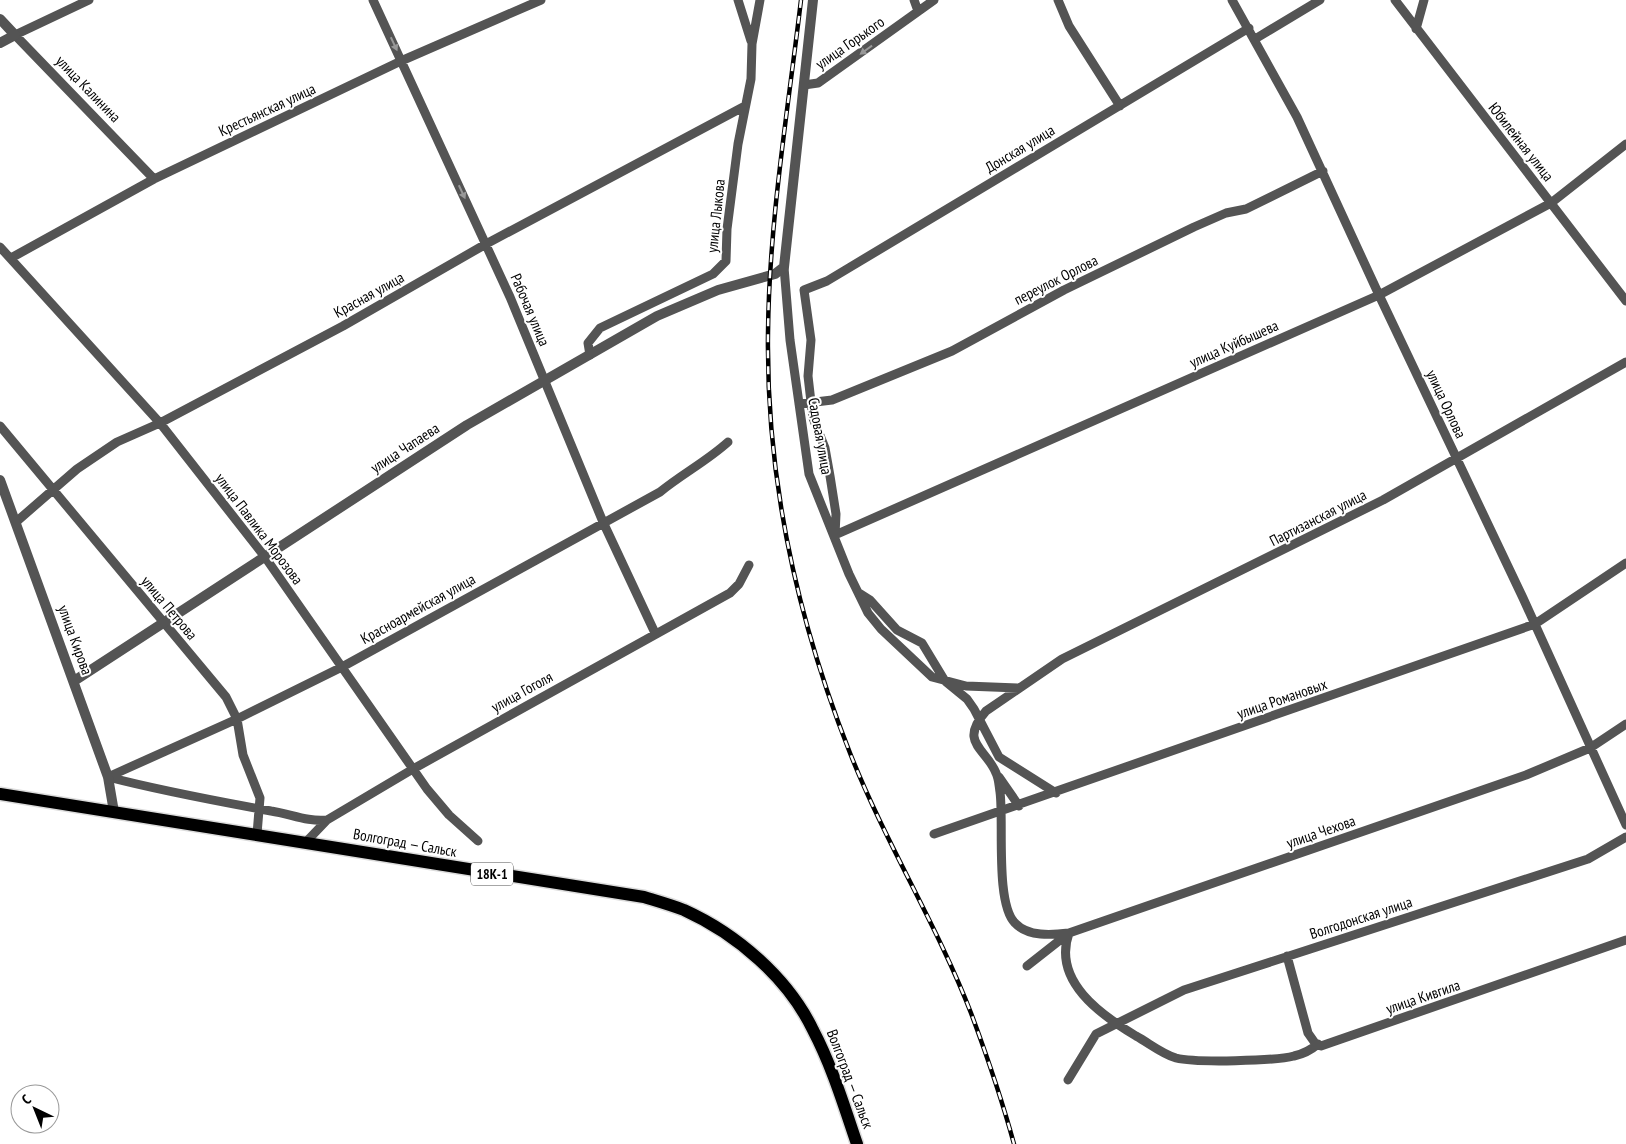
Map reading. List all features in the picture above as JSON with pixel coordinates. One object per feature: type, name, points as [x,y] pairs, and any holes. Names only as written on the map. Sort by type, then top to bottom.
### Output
[{"type":"main road","name":"Волгоград — Сальск","points":[[0,794],[644,897],[684,910],[717,928],[753,955],[778,979],[799,1006],[826,1056],[857,1144]]},
{"type":"street","points":[[0,42],[89,0]]},
{"type":"street","name":"Рабочая улица","points":[[373,0],[486,244],[603,522],[655,633]]},
{"type":"street","name":"Крестьянская улица","points":[[11,258],[154,178],[401,61],[541,0]]},
{"type":"street","points":[[738,0],[752,44]]},
{"type":"street","name":"улица Лыкова","points":[[590,355],[588,343],[600,328],[713,274],[726,261],[727,229],[745,106],[751,79],[752,44],[760,0]]},
{"type":"street","name":"Садовая улица","points":[[813,0],[784,267],[799,404],[810,474],[834,536]]},
{"type":"street","points":[[914,0],[918,11]]},
{"type":"street","name":"улица Горького","points":[[804,84],[818,83],[934,0]]},
{"type":"street","points":[[1058,0],[1072,32],[1120,106]]},
{"type":"street","name":"улица Орлова","points":[[1232,0],[1297,116],[1379,295],[1535,624],[1626,825]]},
{"type":"street","points":[[1255,38],[1320,0]]},
{"type":"street","name":"Юбилейная улица","points":[[1395,0],[1626,301]]},
{"type":"street","points":[[1416,29],[1424,0]]},
{"type":"street","name":"улица Калинина","points":[[0,19],[154,178]]},
{"type":"street","name":"Донская улица","points":[[804,290],[828,281],[1249,28]]},
{"type":"street","name":"Красная улица","points":[[16,522],[76,469],[117,442],[160,423],[343,326],[486,244],[745,106]]},
{"type":"street","name":"улица Куйбышева","points":[[834,536],[1379,295],[1551,203],[1626,144]]},
{"type":"street","name":"переулок Орлова","points":[[799,404],[832,400],[952,351],[1064,290],[1194,227],[1226,214],[1246,209],[1323,171]]},
{"type":"street","name":"улица Павлика Морозова","points":[[0,247],[160,423],[265,557],[437,802],[478,841]]},
{"type":"street","name":"улица Чапаева","points":[[74,681],[467,425],[657,316],[698,298],[770,275],[784,267]]},
{"type":"street","name":"Садовая улица","points":[[804,290],[811,340],[808,376],[811,402],[813,418],[824,448],[830,476],[836,514],[834,536]]},
{"type":"street","name":"Партизанская улица","points":[[979,719],[986,711],[1010,697],[1018,688],[1062,659],[1304,541],[1626,362]]},
{"type":"street","name":"улица Петрова","points":[[0,426],[226,697],[237,719],[243,755],[260,798],[257,834]]},
{"type":"street","name":"Красноармейская улица","points":[[108,777],[237,719],[342,667],[660,492],[680,476],[711,457],[728,442]]},
{"type":"street","name":"улица Кирова","points":[[0,480],[108,777],[114,812]]},
{"type":"street","points":[[834,536],[868,613],[932,677],[966,686],[1018,688]]},
{"type":"street","name":"улица Романовых","points":[[934,834],[1003,812],[1535,624],[1626,563]]},
{"type":"street","name":"улица Гоголя","points":[[305,843],[327,820],[655,633],[730,593],[738,584],[748,565]]},
{"type":"street","points":[[857,591],[870,600],[897,630],[922,643],[945,681],[967,699],[999,757],[1056,793]]},
{"type":"street","points":[[979,719],[974,738],[978,748],[1019,806]]},
{"type":"street","name":"улица Чехова","points":[[1027,966],[1069,933],[1526,775],[1590,748],[1626,724]]},
{"type":"street","points":[[997,773],[1003,812],[1001,848],[1003,886],[1011,919],[1021,929],[1032,933],[1069,933]]},
{"type":"street","points":[[108,777],[187,796],[308,820],[327,820]]},
{"type":"street","name":"Волгодонская улица","points":[[1068,1080],[1096,1034],[1184,990],[1588,859],[1626,837]]},
{"type":"street","name":"улица Кивгила","points":[[1069,933],[1065,952],[1071,973],[1085,999],[1110,1026],[1168,1055],[1190,1060],[1294,1057],[1307,1052],[1318,1044],[1326,1045],[1626,940]]},
{"type":"street","points":[[1287,956],[1308,1033],[1318,1044]]},
{"type":"railway","points":[[801,0],[775,208],[768,333],[773,441],[788,547],[815,651],[850,753],[879,819],[943,948],[971,1013],[1014,1144]]}]
